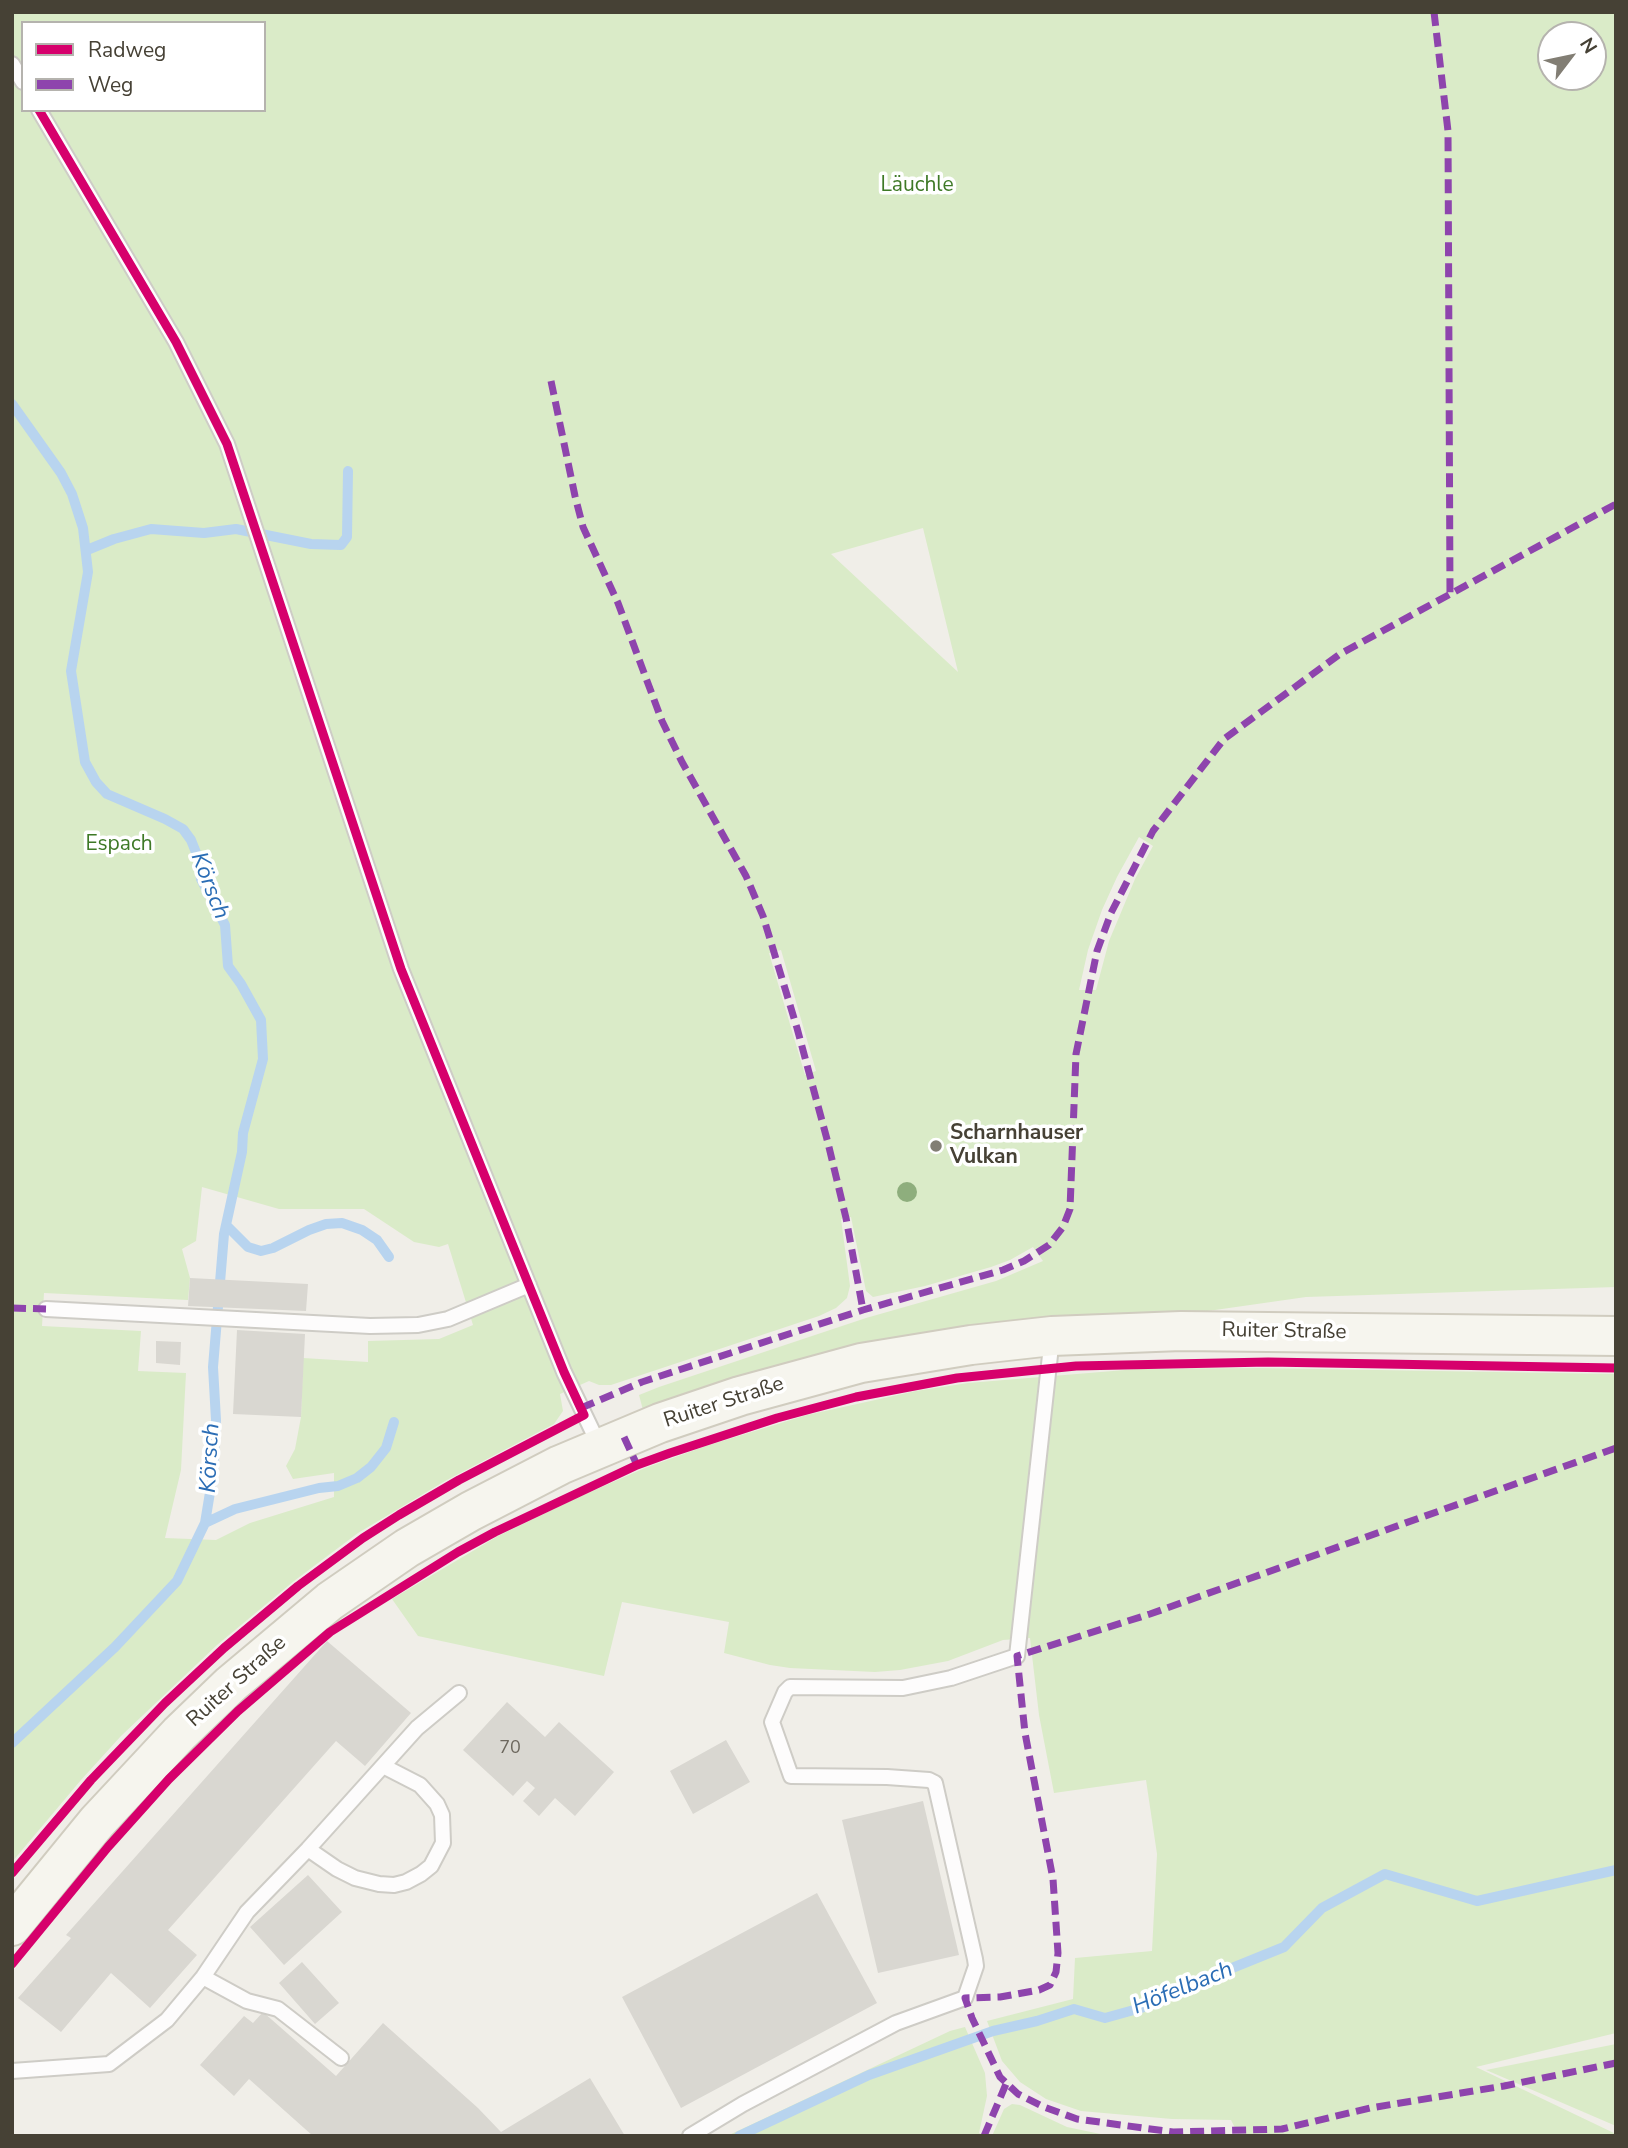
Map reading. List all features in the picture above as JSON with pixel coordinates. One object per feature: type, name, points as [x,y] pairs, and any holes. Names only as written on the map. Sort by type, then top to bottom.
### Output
[{"type":"main road","name":"Ruiter Straße","points":[[12,1926],[88,1832],[170,1744],[231,1684],[310,1617],[369,1573],[450,1523],[527,1481],[600,1447],[708,1406],[852,1366],[947,1348],[1052,1336],[1181,1331],[1616,1336]]},
{"type":"lane","points":[[40,112],[191,371],[227,444],[401,969],[567,1379],[600,1447]]},
{"type":"lane","points":[[46,1310],[379,1326],[427,1324],[448,1319],[529,1285]]},
{"type":"lane","points":[[690,2136],[743,2104],[896,2023],[965,1998],[976,1966],[935,1783],[929,1780],[887,1777],[791,1776],[772,1722],[785,1692],[792,1686],[903,1688],[951,1678],[1017,1656],[1052,1336]]},
{"type":"lane","points":[[12,2071],[109,2064],[167,2020],[203,1978],[247,1912],[417,1728],[459,1693]]},
{"type":"lane","points":[[308,1849],[337,1870],[379,1884],[406,1882],[431,1866],[443,1843],[439,1808],[420,1785],[383,1766]]},
{"type":"lane","points":[[203,1978],[247,2001],[278,2010],[341,2058]]},
{"type":"green space","points":[[12,12],[1616,12],[1616,1287],[1306,1297],[1194,1313],[1090,1315],[994,1323],[878,1341],[643,1410],[639,1395],[659,1387],[866,1318],[996,1281],[1043,1261],[1033,1247],[991,1267],[925,1286],[873,1297],[866,1291],[851,1217],[841,1219],[850,1286],[847,1298],[836,1308],[611,1385],[599,1385],[589,1381],[560,1394],[563,1411],[554,1424],[445,1481],[358,1533],[294,1581],[217,1645],[121,1736],[12,1862]],"holes":[[[923,528],[958,672],[831,554]],[[1139,837],[1153,846],[1135,879],[1109,941],[1096,990],[1079,990],[1088,950],[1117,877]],[[781,950],[816,1071],[805,1075],[769,953]],[[202,1187],[279,1209],[364,1209],[414,1242],[439,1247],[448,1244],[473,1325],[439,1339],[368,1341],[368,1362],[303,1358],[301,1417],[295,1449],[286,1466],[293,1479],[334,1473],[334,1497],[250,1523],[216,1540],[165,1538],[181,1470],[186,1373],[138,1371],[141,1331],[42,1326],[44,1293],[188,1300],[190,1278],[182,1249],[196,1241]]]},
{"type":"green space","points":[[1258,1368],[1616,1374],[1616,2033],[1476,2067],[1616,2136],[1239,2136],[1231,2120],[1172,2119],[1081,2111],[1046,2099],[1020,2082],[1002,2061],[987,2021],[1073,1999],[1075,1958],[1152,1951],[1157,1854],[1146,1780],[1054,1793],[1039,1715],[1030,1638],[1003,1640],[948,1661],[900,1670],[875,1672],[790,1668],[724,1653],[729,1622],[622,1602],[604,1676],[418,1636],[392,1599],[498,1536],[581,1496],[645,1468],[706,1446],[807,1415],[916,1391],[968,1383],[1137,1369]]},
{"type":"green space","points":[[965,2027],[985,2073],[987,2096],[979,2133],[984,2136],[727,2136],[950,2031]]},
{"type":"green space","points":[[1616,2044],[1616,2126],[1486,2070]]},
{"type":"green space","points":[[1012,2104],[1020,2105],[1067,2127],[1110,2136],[992,2136],[1004,2109]]},
{"type":"building","points":[[190,1278],[308,1284],[306,1311],[188,1306]]},
{"type":"building","points":[[237,1330],[305,1334],[301,1417],[233,1414]]},
{"type":"building","points":[[156,1341],[181,1342],[180,1365],[156,1363]]},
{"type":"building","points":[[327,1641],[411,1713],[365,1766],[336,1741],[168,1930],[197,1955],[150,2008],[111,1973],[61,2032],[18,1998],[71,1938],[66,1935]]},
{"type":"building","points":[[507,1702],[545,1737],[559,1722],[614,1772],[575,1816],[555,1798],[539,1816],[523,1801],[535,1788],[527,1781],[513,1796],[463,1750]]},
{"type":"building","points":[[726,1740],[750,1782],[693,1814],[670,1771]]},
{"type":"building","points":[[923,1801],[959,1955],[878,1973],[842,1820]]},
{"type":"building","points":[[308,1875],[342,1912],[284,1965],[250,1927]]},
{"type":"building","points":[[817,1893],[877,2003],[681,2108],[622,1997]]},
{"type":"building","points":[[302,1962],[339,2003],[315,2024],[279,1983]]},
{"type":"building","points":[[263,2012],[336,2076],[383,2023],[501,2132],[590,2078],[625,2136],[313,2136],[249,2079],[234,2096],[200,2065],[244,2016],[253,2023]]},
{"type":"waterway","name":"Körsch","points":[[12,404],[61,473],[72,494],[83,528],[88,572],[71,671],[85,762],[96,782],[107,794],[165,819],[183,829],[191,840],[199,860],[201,879],[225,925],[228,966],[261,1020],[263,1059],[243,1133],[242,1152],[224,1234],[213,1367],[216,1420],[213,1474],[205,1523],[177,1581],[115,1647],[12,1743]]},
{"type":"waterway","points":[[87,550],[151,529],[204,533],[236,529],[311,544],[341,545],[347,537],[348,471]]},
{"type":"waterway","name":"Körsch","points":[[226,1225],[248,1247],[261,1251],[326,1224],[342,1223],[362,1230],[377,1240],[389,1257]]},
{"type":"waterway","name":"Körsch","points":[[205,1523],[235,1509],[319,1488],[338,1486],[357,1478],[371,1467],[386,1448],[394,1422]]},
{"type":"waterway","name":"Höfelbach","points":[[739,2136],[869,2075],[993,2031],[1074,2009],[1105,2018],[1141,2008],[1163,1996],[1284,1947],[1322,1908],[1385,1874],[1477,1901],[1616,1870]]},
{"type":"marked path","points":[[1434,12],[1448,131],[1450,596]]},
{"type":"marked path","points":[[551,381],[583,527],[618,603],[662,721],[746,876],[763,916],[828,1143],[846,1218],[863,1310]]},
{"type":"marked path","points":[[581,1408],[642,1382],[755,1345],[863,1310],[1003,1270],[1024,1261],[1049,1245],[1063,1227],[1070,1209],[1076,1054],[1097,951],[1111,913],[1153,831],[1224,739],[1340,654],[1616,504]]},
{"type":"marked path","points":[[12,1308],[46,1309]]},
{"type":"marked path","points":[[624,1437],[637,1465]]},
{"type":"marked path","points":[[1616,1448],[1150,1614],[1017,1656],[1025,1733],[1053,1879],[1058,1953],[1056,1972],[1050,1985],[1039,1990],[1000,1997],[965,1998],[1000,2077],[1018,2094],[1077,2119],[1173,2132],[1282,2129],[1370,2108],[1504,2086],[1616,2063]]},
{"type":"marked path","points":[[984,2136],[1006,2084]]},
{"type":"cycle path","points":[[12,1873],[91,1780],[165,1703],[224,1648],[298,1586],[399,1515],[459,1480],[584,1415],[564,1372],[401,969],[227,444],[176,342],[40,112]]},
{"type":"cycle path","points":[[12,1964],[108,1847],[169,1779],[238,1711],[330,1632],[458,1552],[637,1465],[777,1418],[856,1397],[957,1378],[1076,1366],[1268,1362],[1616,1368]]},
{"type":"place","name":"Scharnhauser Vulkan","points":[[936,1146]]},
{"type":"park label","name":"Läuchle","points":[[917,186]]},
{"type":"park label","name":"Espach","points":[[119,845]]}]
